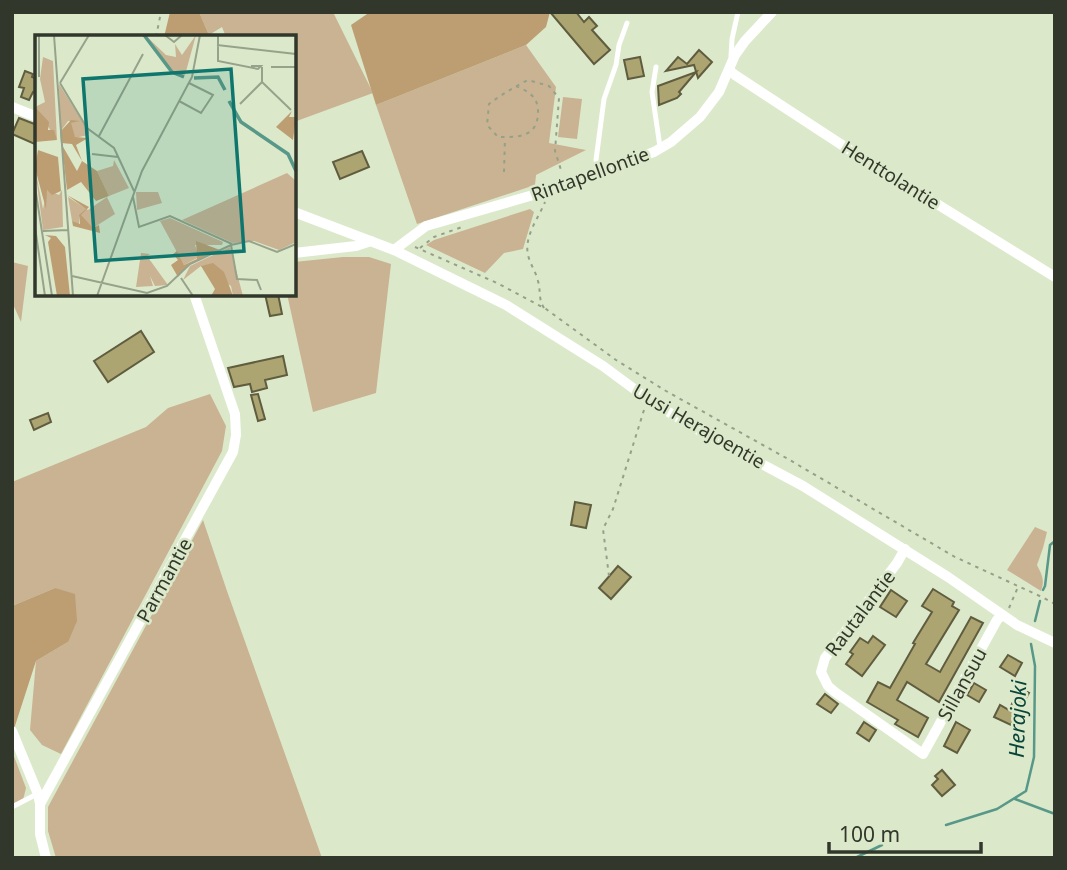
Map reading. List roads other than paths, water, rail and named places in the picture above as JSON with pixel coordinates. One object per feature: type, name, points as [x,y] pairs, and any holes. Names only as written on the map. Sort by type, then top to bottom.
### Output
[{"type":"street","name":"Rintapellontie","points":[[398,246],[426,226],[547,191],[660,149],[700,117],[719,92],[745,41],[772,12]]},
{"type":"street","name":"Henttolantie","points":[[730,66],[734,75],[1055,277]]},
{"type":"street","points":[[12,107],[35,116]]},
{"type":"street","name":"Uusi Herajoentie","points":[[296,213],[371,242],[398,246],[506,305],[603,366],[649,400],[803,486],[905,549],[1017,625],[1055,643]]},
{"type":"street","points":[[296,253],[371,242]]},
{"type":"street","name":"Parmantie","points":[[39,799],[233,452],[236,435],[235,414],[195,296]]},
{"type":"street","name":"Rautalantie","points":[[905,549],[825,658],[821,673],[835,692],[923,754]]},
{"type":"street","name":"Sillansuu","points":[[923,754],[1002,615]]},
{"type":"street","points":[[12,731],[39,799],[40,834],[46,858]]},
{"type":"lane","points":[[730,66],[738,12]]},
{"type":"lane","points":[[599,172],[596,160],[597,139],[604,99],[627,23]]},
{"type":"lane","points":[[656,67],[652,92],[660,149]]},
{"type":"lane","points":[[12,807],[39,799]]},
{"type":"waterway","name":"Herajoki","points":[[1043,590],[1050,545],[1055,541]]},
{"type":"waterway","name":"Herajoki","points":[[1035,621],[1040,601]]},
{"type":"waterway","name":"Herajoki","points":[[946,825],[997,809],[1026,791],[1034,757],[1035,666],[1031,644]]},
{"type":"waterway","points":[[1015,799],[1055,814]]},
{"type":"waterway","name":"Herajoki","points":[[855,858],[882,845]]}]
